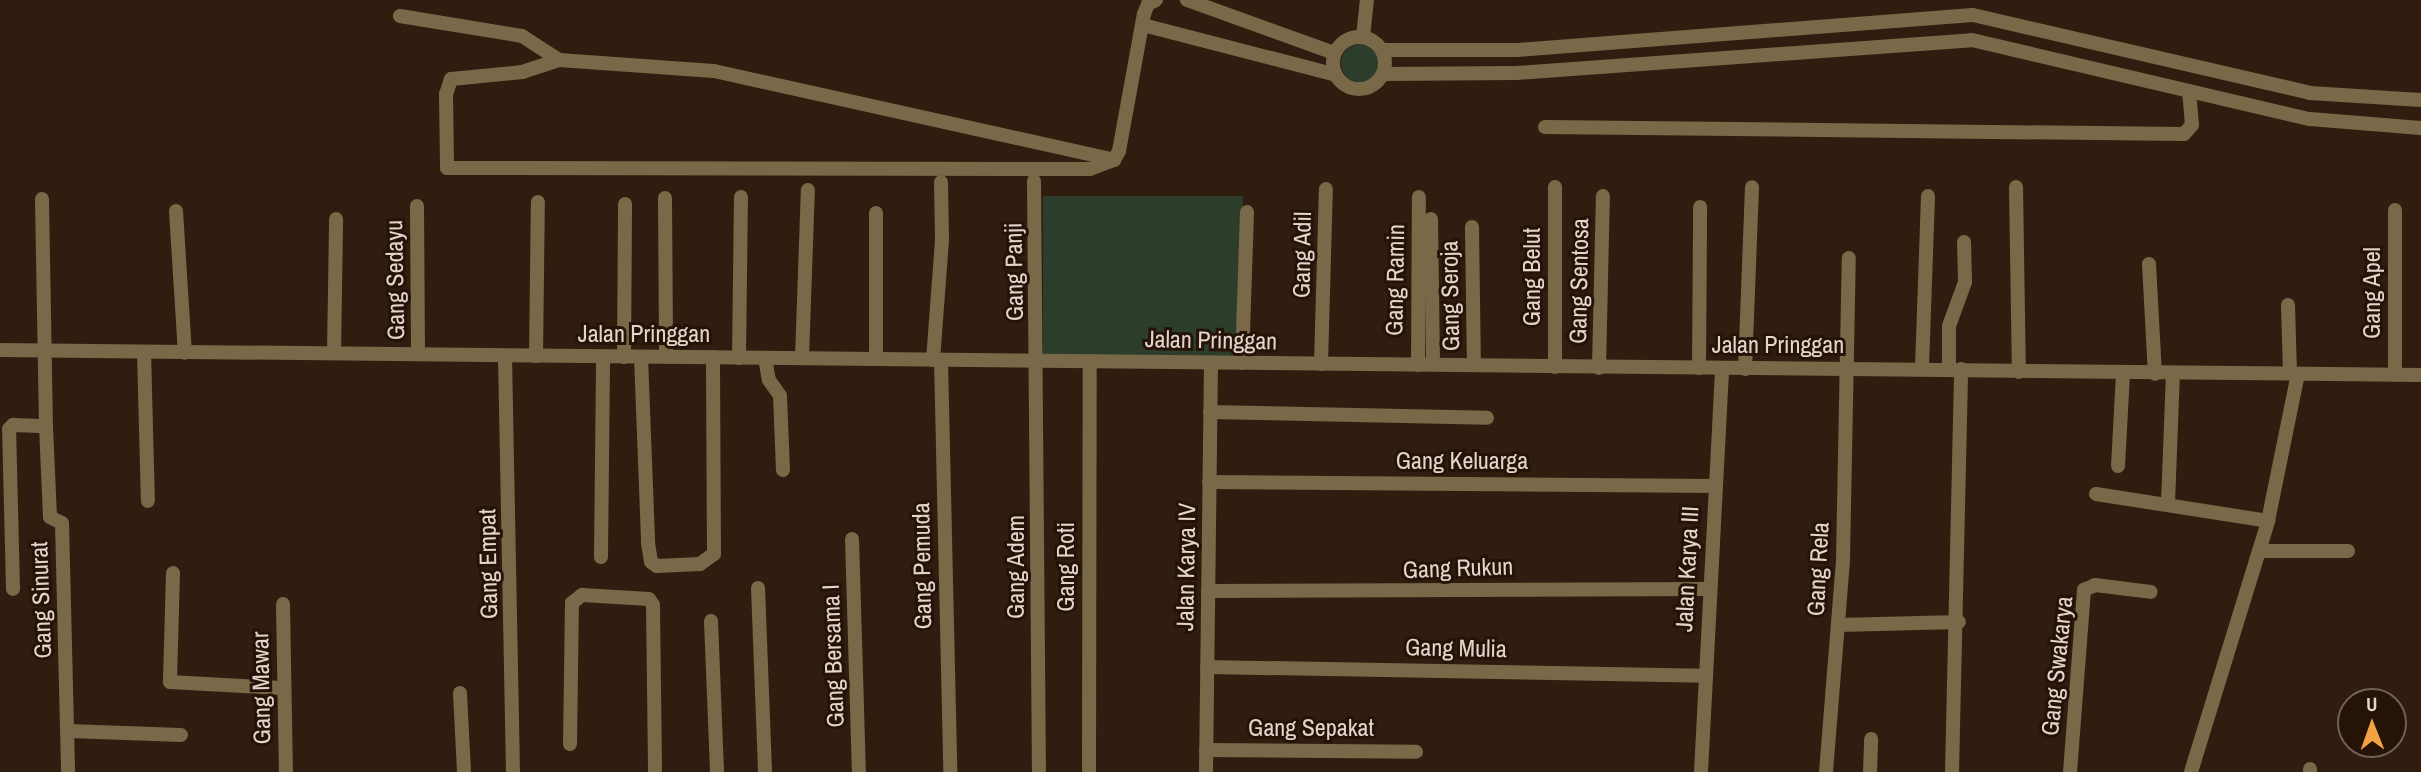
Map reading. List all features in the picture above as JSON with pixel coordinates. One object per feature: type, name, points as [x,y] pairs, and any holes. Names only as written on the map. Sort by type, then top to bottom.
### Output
[{"type":"street","points":[[1114,160],[1148,4],[1156,0]]},
{"type":"street","points":[[1187,0],[1334,53]]},
{"type":"street","points":[[1363,37],[1367,0]]},
{"type":"street","points":[[1336,75],[1334,53],[1346,40],[1363,37],[1382,50],[1517,50],[1973,15],[2310,93],[2421,100]]},
{"type":"street","points":[[400,16],[522,36],[559,60]]},
{"type":"street","points":[[1143,25],[1336,75],[1356,89],[1371,86],[1383,74],[1516,73],[1972,40],[2310,119],[2421,128]]},
{"type":"street","points":[[1740,32],[1741,55]]},
{"type":"street","points":[[2098,71],[2107,48]]},
{"type":"street","points":[[1382,50],[1383,74]]},
{"type":"street","points":[[559,60],[714,71],[1114,160],[1090,169],[447,168],[446,93],[451,79],[523,72],[559,60]]},
{"type":"street","points":[[1545,127],[2184,134],[2192,125],[2189,92]]},
{"type":"street","name":"Gang Panji","points":[[1034,181],[1038,361]]},
{"type":"street","name":"Gang Pemuda","points":[[941,182],[942,239],[937,360],[950,772]]},
{"type":"street","name":"Gang Belut","points":[[1555,187],[1555,367]]},
{"type":"street","points":[[1745,369],[1752,187]]},
{"type":"street","points":[[2016,187],[2020,372]]},
{"type":"street","name":"Gang Adil","points":[[1321,364],[1326,189]]},
{"type":"street","points":[[802,358],[808,190]]},
{"type":"street","points":[[1922,368],[1928,195]]},
{"type":"street","name":"Gang Sentosa","points":[[1599,368],[1603,196]]},
{"type":"street","points":[[739,358],[741,197]]},
{"type":"street","name":"Gang Ramin","points":[[1418,365],[1419,197]]},
{"type":"street","points":[[665,198],[666,357]]},
{"type":"street","name":"Gang Sinurat","points":[[42,199],[50,517],[62,523],[68,772]]},
{"type":"street","points":[[536,356],[538,202]]},
{"type":"street","points":[[624,357],[625,204]]},
{"type":"street","name":"Gang Sedayu","points":[[417,206],[418,354]]},
{"type":"street","points":[[1699,368],[1700,207]]},
{"type":"street","name":"Gang Apel","points":[[2395,210],[2395,375]]},
{"type":"street","points":[[176,211],[185,353]]},
{"type":"street","points":[[1242,363],[1247,212]]},
{"type":"street","points":[[876,213],[876,359]]},
{"type":"street","points":[[334,353],[336,219]]},
{"type":"street","points":[[1431,219],[1433,364]]},
{"type":"street","name":"Gang Seroja","points":[[1472,227],[1475,365]]},
{"type":"street","points":[[1952,772],[1959,622],[1955,369],[1949,326],[1965,282],[1964,242]]},
{"type":"street","name":"Gang Rela","points":[[1826,772],[1838,625],[1849,258]]},
{"type":"street","points":[[2149,264],[2155,374]]},
{"type":"street","points":[[2191,772],[2268,521],[2294,373],[2288,305]]},
{"type":"street","name":"Jalan Pringgan","points":[[0,350],[2421,375]]},
{"type":"street","points":[[144,352],[148,501]]},
{"type":"street","name":"Gang Empat","points":[[505,356],[513,772]]},
{"type":"street","points":[[601,557],[603,357]]},
{"type":"street","points":[[641,357],[648,543],[651,562],[657,566],[700,564],[714,554],[713,358]]},
{"type":"street","points":[[765,358],[769,380],[780,396],[783,470]]},
{"type":"street","name":"Gang Adem","points":[[1038,361],[1039,772]]},
{"type":"street","name":"Gang Roti","points":[[1089,772],[1090,361]]},
{"type":"street","name":"Jalan Karya IV","points":[[1206,772],[1211,363]]},
{"type":"street","name":"Jalan Karya III","points":[[1701,772],[1721,369]]},
{"type":"street","points":[[2118,466],[2123,374]]},
{"type":"street","points":[[2168,503],[2173,374]]},
{"type":"street","points":[[1210,412],[1487,418]]},
{"type":"street","points":[[13,589],[9,429],[13,425],[46,426]]},
{"type":"street","name":"Gang Keluarga","points":[[1209,482],[1714,486]]},
{"type":"street","points":[[2096,494],[2168,503],[2268,521]]},
{"type":"street","name":"Gang Bersama I","points":[[852,539],[859,772]]},
{"type":"street","points":[[2259,551],[2348,551]]},
{"type":"street","points":[[173,573],[170,682],[282,688]]},
{"type":"street","name":"Gang Swakarya","points":[[2070,772],[2084,590],[2095,585],[2151,592]]},
{"type":"street","points":[[758,588],[765,772]]},
{"type":"street","name":"Gang Rukun","points":[[1208,591],[1709,589]]},
{"type":"street","points":[[570,744],[572,603],[582,595],[649,599],[653,605],[654,772]]},
{"type":"street","name":"Gang Mawar","points":[[283,604],[282,688],[286,772]]},
{"type":"street","points":[[710,621],[717,772]]},
{"type":"street","points":[[1838,625],[1959,622]]},
{"type":"street","name":"Gang Mulia","points":[[1207,667],[1704,676]]},
{"type":"street","points":[[460,693],[464,772]]},
{"type":"street","points":[[68,731],[181,735]]},
{"type":"street","points":[[1870,772],[1871,739]]},
{"type":"street","name":"Gang Sepakat","points":[[1206,750],[1416,752]]},
{"type":"green space","points":[[1360,44],[1373,50],[1379,63],[1373,76],[1360,82],[1347,76],[1341,63],[1347,50]]},
{"type":"green space","points":[[1043,196],[1243,196],[1243,356],[1043,356]]}]
